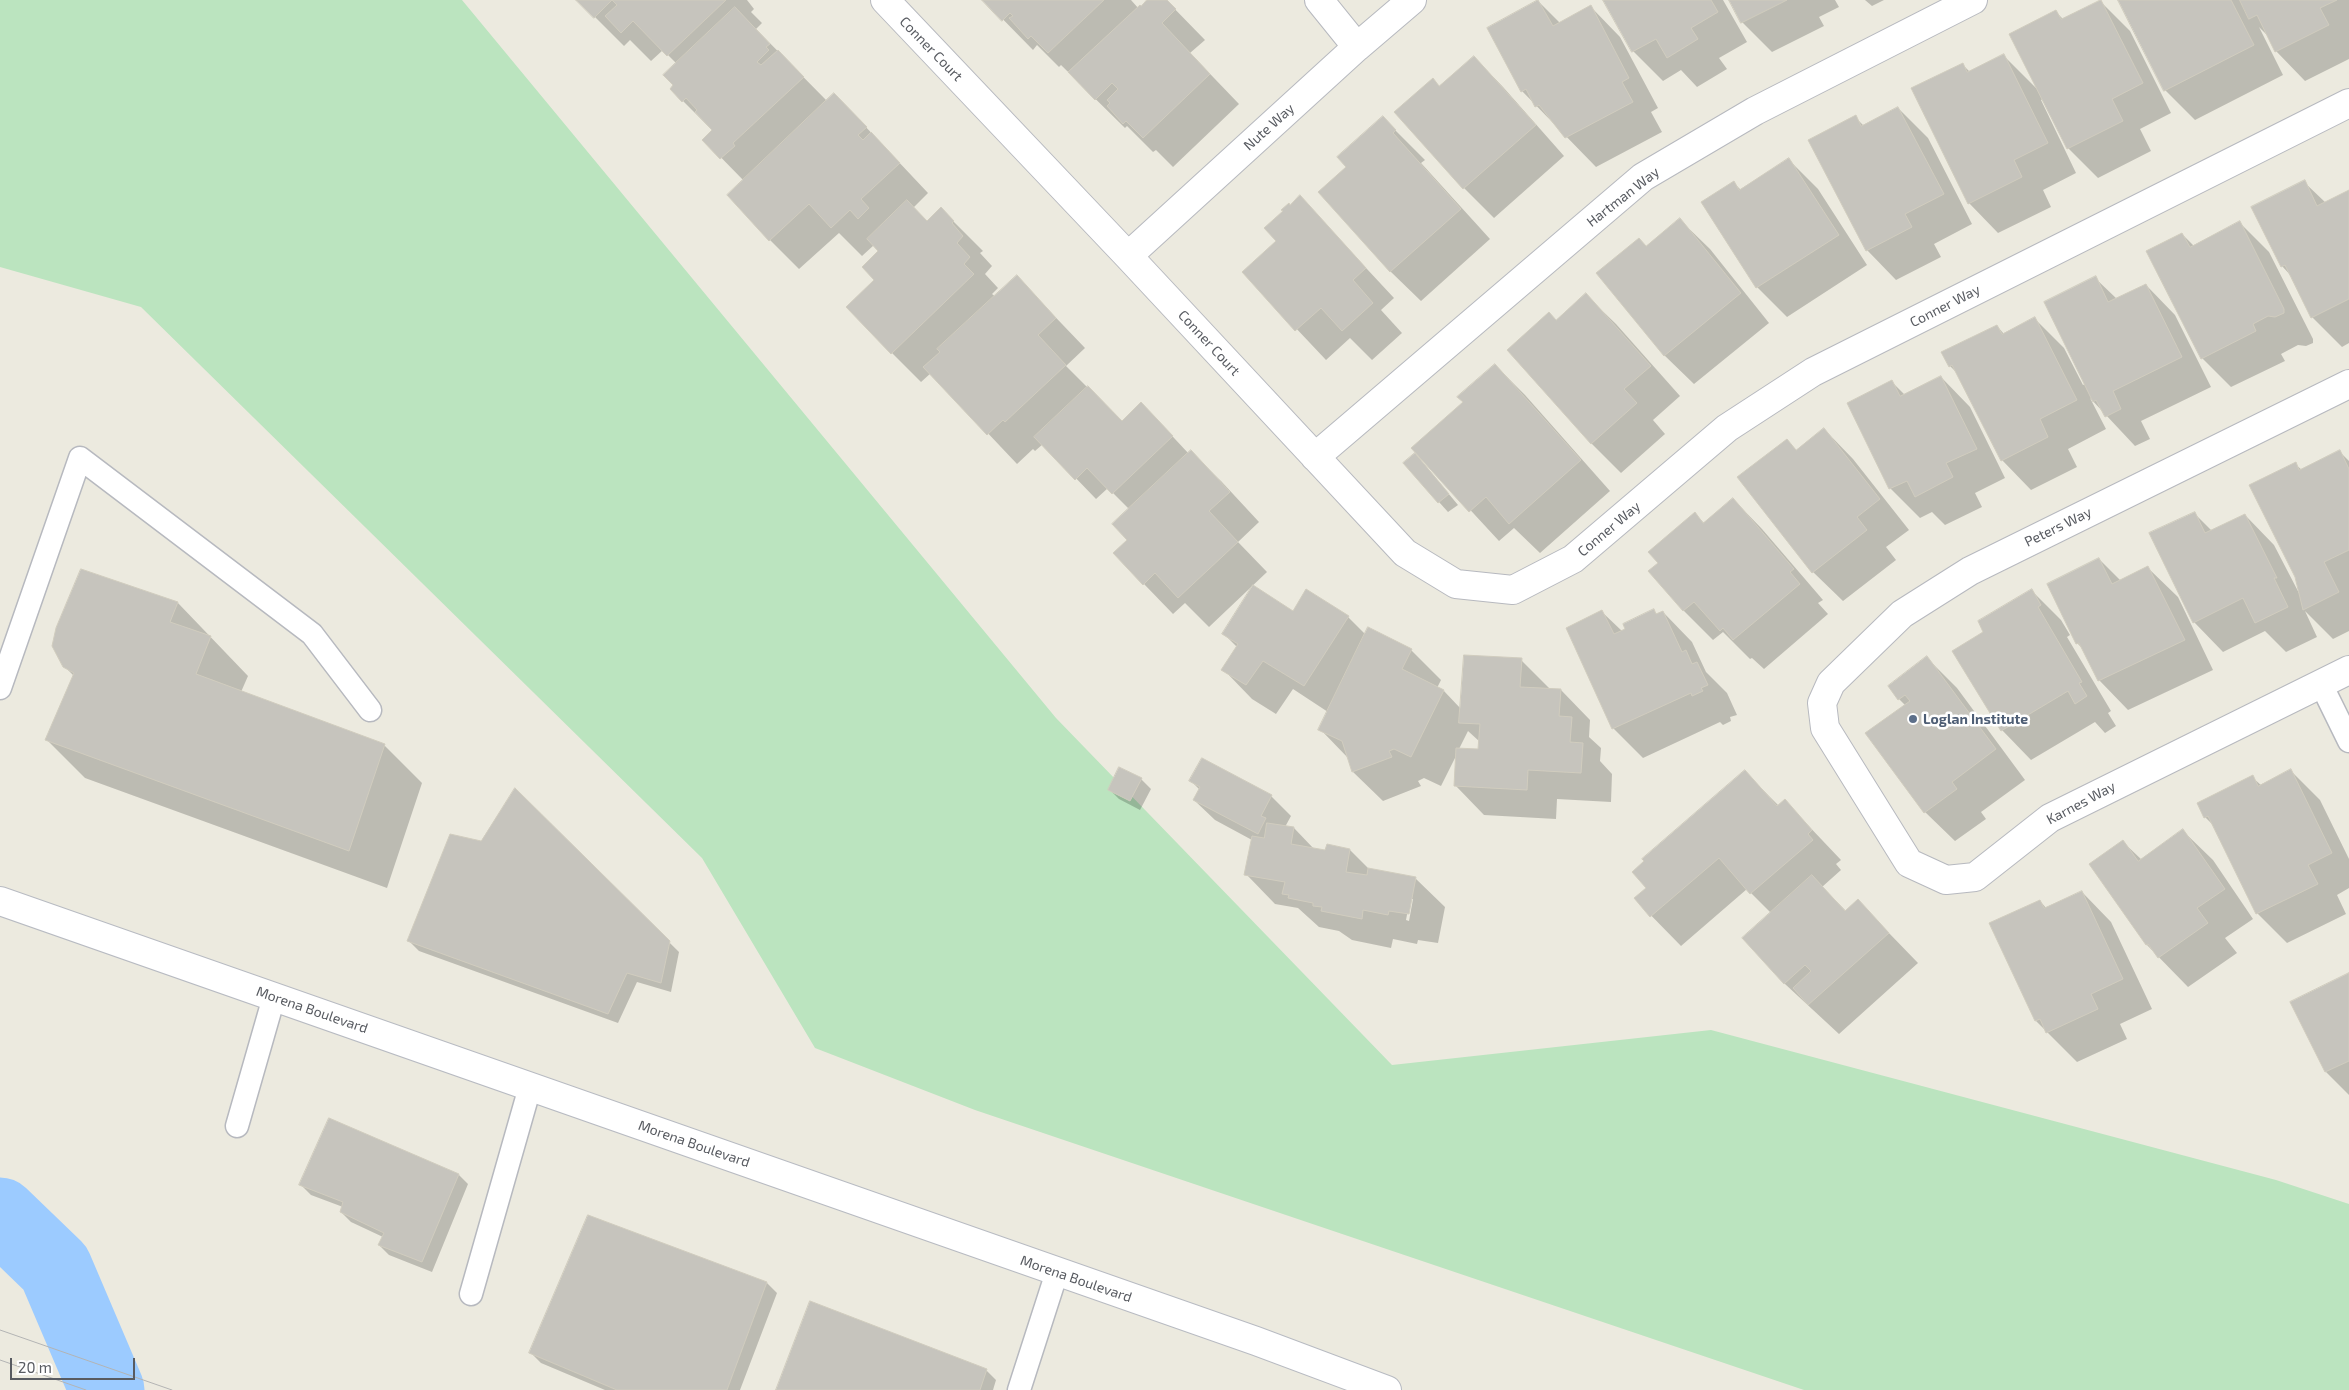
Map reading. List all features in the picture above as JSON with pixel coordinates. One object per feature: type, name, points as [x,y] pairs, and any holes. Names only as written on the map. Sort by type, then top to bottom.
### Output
[{"type":"street","name":"Conner Court","points":[[885,0],[1128,256],[1405,553],[1456,584],[1513,590],[1573,559]]},
{"type":"street","points":[[1319,0],[1357,47]]},
{"type":"street","name":"Nute Way","points":[[1128,256],[1357,47],[1412,0]]},
{"type":"street","name":"Hartman Way","points":[[1315,457],[1643,177],[1755,111],[1972,0]]},
{"type":"street","name":"Conner Way","points":[[1573,559],[1727,428],[1813,372],[2349,103]]},
{"type":"street","name":"Peters Way","points":[[1824,728],[1822,703],[1831,683],[1902,614],[1970,571],[2349,384]]},
{"type":"street","name":"Karnes Way","points":[[1824,728],[1908,863],[1946,880],[1975,877],[2050,818],[2349,670]]},
{"type":"street","name":"Morena Boulevard","points":[[0,901],[1057,1272],[1387,1390]]},
{"type":"lane","points":[[0,688],[80,458],[312,634],[370,710]]},
{"type":"lane","points":[[2321,684],[2349,741]]},
{"type":"lane","points":[[237,1126],[274,997]]},
{"type":"lane","points":[[471,1294],[530,1087]]},
{"type":"lane","points":[[1019,1390],[1057,1272]]},
{"type":"green space","points":[[0,0],[462,0],[1056,718],[1392,1065],[1711,1030],[2276,1180],[2349,1204],[2349,1390],[1804,1390],[975,1110],[815,1048],[702,858],[141,307],[0,267]]},
{"type":"building","points":[[576,0],[612,0],[594,18]]},
{"type":"building","points":[[612,0],[726,0],[667,56],[633,21],[621,33],[605,16],[617,5]]},
{"type":"building","points":[[982,0],[1104,0],[1048,53],[1031,36],[1028,39],[1009,18],[1013,16],[1010,13],[1002,21]]},
{"type":"building","points":[[1147,0],[1167,0],[1176,9],[1162,23],[1210,74],[1143,138],[1126,121],[1123,124],[1107,106],[1110,103],[1107,100],[1118,89],[1112,83],[1095,100],[1068,72]]},
{"type":"building","points":[[1538,0],[1553,26],[1591,5],[1629,78],[1622,82],[1633,102],[1565,138],[1539,105],[1535,107],[1526,89],[1521,92],[1487,28]]},
{"type":"building","points":[[1603,0],[1711,0],[1718,12],[1691,28],[1698,39],[1667,58],[1656,39],[1632,52]]},
{"type":"building","points":[[1729,0],[1787,0],[1741,23]]},
{"type":"building","points":[[2101,0],[2143,83],[2112,99],[2123,121],[2067,149],[2009,34],[2056,10],[2061,19]]},
{"type":"building","points":[[2118,0],[2231,0],[2254,45],[2164,91]]},
{"type":"building","points":[[2240,0],[2337,0],[2320,8],[2329,25],[2275,52],[2257,15],[2249,19]]},
{"type":"building","points":[[735,7],[770,44],[766,47],[769,50],[757,62],[761,65],[778,50],[804,77],[733,143],[735,146],[720,159],[702,140],[712,130],[695,112],[697,110],[686,98],[682,102],[670,89],[673,85],[663,75]]},
{"type":"building","points":[[2004,54],[2048,143],[2014,160],[2022,177],[1968,204],[1911,88],[1963,63],[1967,72]]},
{"type":"building","points":[[1474,56],[1536,125],[1463,189],[1394,112],[1433,78],[1439,86]]},
{"type":"building","points":[[834,93],[867,127],[858,135],[863,140],[871,132],[900,163],[861,199],[869,208],[858,219],[850,210],[831,228],[809,204],[769,241],[727,195]]},
{"type":"building","points":[[1898,107],[1944,194],[1905,214],[1912,227],[1866,251],[1808,140],[1856,115],[1861,126]]},
{"type":"building","points":[[1383,116],[1396,130],[1393,133],[1461,209],[1390,272],[1318,192],[1346,167],[1337,157]]},
{"type":"building","points":[[1789,158],[1839,235],[1756,288],[1701,202],[1734,181],[1739,190]]},
{"type":"building","points":[[2305,180],[2317,206],[2349,190],[2349,299],[2311,318],[2285,265],[2281,267],[2251,207]]},
{"type":"building","points":[[1300,195],[1366,268],[1353,280],[1373,303],[1342,331],[1321,308],[1295,331],[1242,272],[1276,241],[1264,228],[1283,211],[1281,210],[1289,203],[1290,205]]},
{"type":"building","points":[[907,200],[927,221],[941,207],[954,221],[952,223],[963,236],[957,243],[970,257],[964,264],[974,274],[891,354],[846,307],[874,280],[862,267],[878,251],[867,239]]},
{"type":"building","points":[[1680,218],[1741,293],[1664,356],[1596,273],[1639,238],[1646,246]]},
{"type":"building","points":[[2240,221],[2284,309],[2284,313],[2275,317],[2268,316],[2253,324],[2256,331],[2201,359],[2146,251],[2182,233],[2190,247]]},
{"type":"building","points":[[1017,275],[1056,318],[1038,335],[1066,365],[1005,422],[1003,420],[987,435],[923,367],[940,352],[937,349]]},
{"type":"building","points":[[2096,276],[2108,302],[2146,284],[2182,357],[2113,391],[2121,409],[2105,417],[2096,400],[2093,402],[2044,302]]},
{"type":"building","points":[[1586,293],[1651,366],[1624,389],[1637,403],[1591,444],[1507,350],[1549,312],[1556,320]]},
{"type":"building","points":[[2035,317],[2077,400],[2040,419],[2048,437],[2001,461],[1952,365],[1949,367],[1941,352],[1997,325],[2002,334]]},
{"type":"building","points":[[1495,364],[1581,460],[1509,524],[1486,497],[1469,512],[1411,448],[1463,402],[1457,397]]},
{"type":"building","points":[[1941,376],[1977,449],[1946,463],[1953,477],[1915,497],[1907,481],[1889,489],[1847,403],[1892,380],[1900,396]]},
{"type":"building","points":[[1088,386],[1122,421],[1141,402],[1173,436],[1112,494],[1087,468],[1075,480],[1034,437]]},
{"type":"building","points":[[1824,428],[1880,499],[1857,517],[1867,530],[1812,573],[1737,477],[1787,439],[1796,450]]},
{"type":"building","points":[[1191,450],[1230,492],[1209,511],[1238,542],[1178,598],[1155,573],[1143,585],[1113,553],[1127,540],[1112,524]]},
{"type":"building","points":[[2340,450],[2349,469],[2349,550],[2324,562],[2339,592],[2303,610],[2295,577],[2249,485],[2296,462],[2299,470]]},
{"type":"building","points":[[1415,453],[1449,494],[1438,503],[1403,463]]},
{"type":"building","points":[[1733,498],[1794,569],[1790,572],[1800,584],[1733,640],[1723,628],[1720,631],[1694,602],[1683,611],[1648,571],[1658,563],[1648,552],[1695,512],[1703,523]]},
{"type":"building","points":[[2195,512],[2205,533],[2245,514],[2277,578],[2274,578],[2288,607],[2255,623],[2243,598],[2193,623],[2149,533]]},
{"type":"building","points":[[2099,558],[2112,584],[2148,566],[2185,640],[2098,681],[2079,643],[2076,644],[2047,584]]},
{"type":"building","points":[[81,569],[178,602],[170,622],[211,636],[196,674],[385,744],[349,851],[45,740],[74,673],[63,667],[52,646],[56,628]]},
{"type":"building","points":[[1253,585],[1293,611],[1306,589],[1349,616],[1304,686],[1263,661],[1246,685],[1221,670],[1238,644],[1222,634]]},
{"type":"building","points":[[2032,589],[2041,605],[2038,607],[2082,682],[2079,683],[2087,696],[2075,704],[2068,691],[2001,731],[1952,651],[1983,632],[1978,621]]},
{"type":"building","points":[[1654,609],[1656,614],[1663,611],[1682,652],[1686,650],[1692,664],[1697,662],[1708,685],[1701,688],[1703,691],[1692,696],[1691,693],[1612,729],[1566,628],[1602,610],[1614,634],[1625,629],[1623,624]]},
{"type":"building","points":[[1368,627],[1412,649],[1402,669],[1444,690],[1411,757],[1394,749],[1389,751],[1392,757],[1352,772],[1342,741],[1318,730]]},
{"type":"building","points":[[1464,655],[1522,658],[1520,687],[1561,689],[1559,716],[1572,717],[1570,742],[1583,743],[1581,773],[1528,770],[1527,790],[1454,786],[1456,748],[1478,749],[1480,724],[1459,723]]},
{"type":"building","points":[[1927,656],[1996,749],[1952,782],[1957,789],[1924,813],[1865,733],[1910,701],[1905,695],[1898,700],[1888,686]]},
{"type":"building","points":[[1202,758],[1272,795],[1261,816],[1266,818],[1258,834],[1193,800],[1200,787],[1189,781]]},
{"type":"building","points":[[1119,767],[1142,778],[1130,801],[1108,790]]},
{"type":"building","points":[[2291,769],[2332,853],[2308,865],[2318,884],[2256,914],[2208,816],[2204,818],[2197,803],[2253,775],[2258,786]]},
{"type":"building","points":[[1745,770],[1777,806],[1785,799],[1812,830],[1808,834],[1813,840],[1750,894],[1719,858],[1650,917],[1634,898],[1646,888],[1632,872],[1644,861],[1642,859]]},
{"type":"building","points":[[515,788],[670,941],[661,983],[627,973],[608,1014],[407,941],[450,834],[481,841]]},
{"type":"building","points":[[1267,823],[1294,827],[1291,844],[1325,850],[1327,844],[1350,849],[1346,872],[1367,875],[1368,868],[1416,877],[1409,914],[1389,911],[1388,915],[1363,910],[1362,919],[1321,911],[1322,907],[1313,906],[1313,903],[1288,898],[1289,895],[1282,894],[1285,882],[1244,875],[1252,836],[1264,838]]},
{"type":"building","points":[[2183,829],[2225,889],[2197,908],[2208,923],[2158,958],[2148,944],[2146,945],[2089,864],[2123,840],[2138,861]]},
{"type":"building","points":[[1812,875],[1845,911],[1858,899],[1889,933],[1808,1005],[1793,988],[1811,971],[1805,965],[1784,984],[1742,938]]},
{"type":"building","points":[[2082,891],[2123,979],[2091,994],[2098,1009],[2046,1033],[2040,1019],[2035,1021],[1989,923],[2040,900],[2044,908]]},
{"type":"building","points":[[2349,973],[2349,1061],[2325,1072],[2290,1002]]},
{"type":"building","points":[[329,1118],[459,1174],[422,1262],[378,1245],[384,1233],[340,1212],[343,1202],[299,1185]]},
{"type":"building","points":[[588,1215],[767,1282],[727,1390],[617,1390],[529,1353]]},
{"type":"building","points":[[810,1301],[987,1369],[980,1390],[776,1390]]},
{"type":"waterway","points":[[0,1215],[55,1268],[107,1390]]},
{"type":"tram line","points":[[0,1330],[172,1390]]},
{"type":"tram line","points":[[0,1360],[86,1390]]},
{"type":"place","name":"Loglan Institute","points":[[1913,719]]}]
